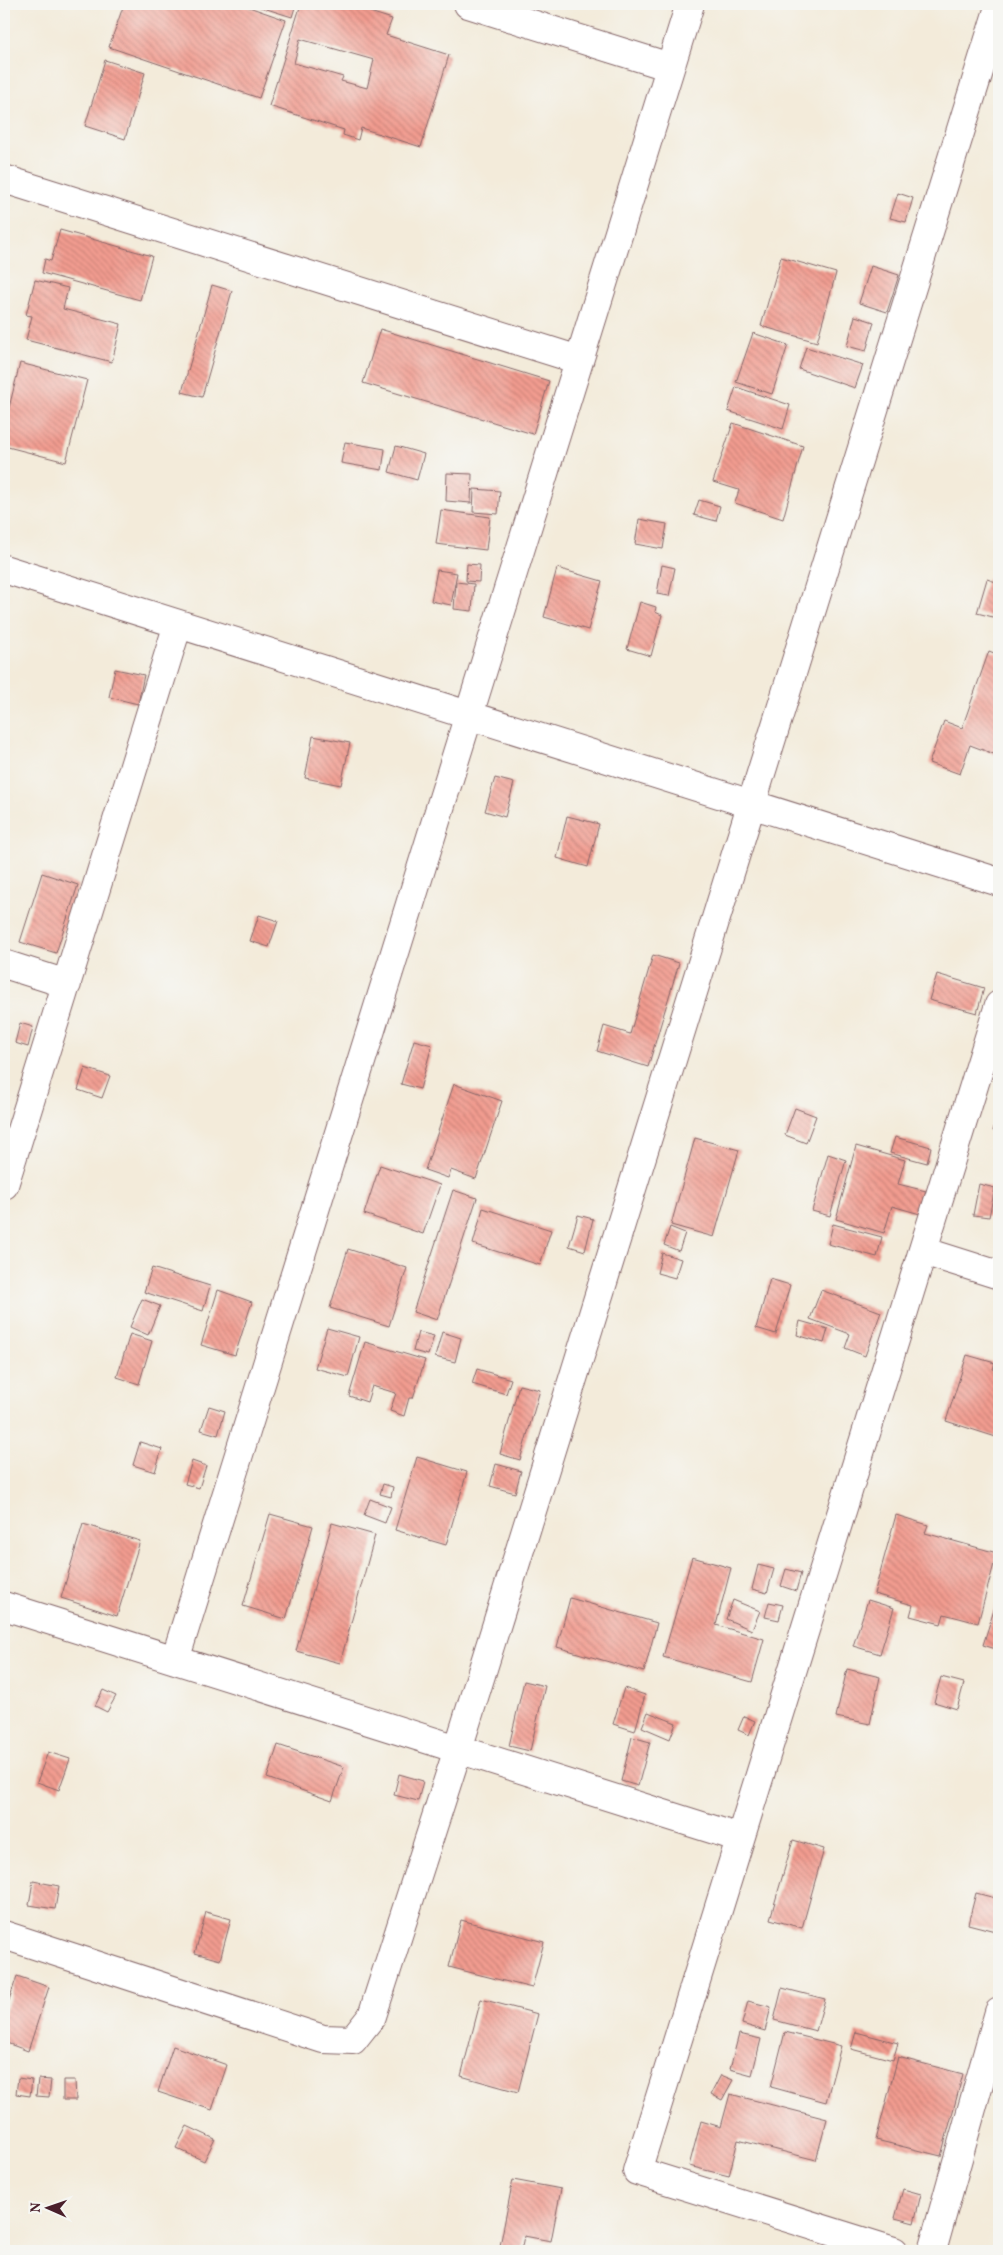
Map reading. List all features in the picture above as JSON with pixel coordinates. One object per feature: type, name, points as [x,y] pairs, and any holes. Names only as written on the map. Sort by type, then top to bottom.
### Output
[{"type":"street","points":[[468,4],[670,67]]},
{"type":"street","points":[[176,1660],[690,4]]},
{"type":"street","points":[[4,1935],[323,2039],[353,2040],[372,2016],[458,1749],[999,7]]},
{"type":"street","points":[[4,179],[579,360]]},
{"type":"street","points":[[4,569],[999,882]]},
{"type":"street","points":[[4,1185],[178,624]]},
{"type":"street","points":[[4,964],[67,984]]},
{"type":"street","points":[[894,2251],[637,2171],[999,1006]]},
{"type":"street","points":[[923,1251],[999,1275]]},
{"type":"street","points":[[4,1606],[740,1838]]},
{"type":"street","points":[[932,2251],[999,2012]]},
{"type":"building","points":[[124,4],[247,4],[246,6],[286,20],[259,98],[109,47]]},
{"type":"building","points":[[251,4],[296,4],[292,17]]},
{"type":"building","points":[[301,4],[345,4],[392,19],[386,35],[449,55],[421,147],[361,128],[358,140],[343,135],[344,130],[269,106]],"holes":[[[300,39],[374,60],[367,88],[341,81],[343,77],[294,63]]]},
{"type":"building","points":[[105,60],[145,73],[125,139],[85,126]]},
{"type":"building","points":[[898,193],[913,198],[906,222],[890,218]]},
{"type":"building","points":[[60,230],[152,256],[140,300],[42,273],[45,259],[51,261]]},
{"type":"building","points":[[781,257],[836,273],[817,342],[761,326]]},
{"type":"building","points":[[871,266],[899,275],[887,312],[859,303]]},
{"type":"building","points":[[35,280],[68,288],[63,309],[121,324],[112,362],[26,340],[32,316],[26,315]]},
{"type":"building","points":[[212,285],[232,291],[202,397],[182,392]]},
{"type":"building","points":[[855,316],[874,322],[866,351],[847,346]]},
{"type":"building","points":[[380,329],[549,381],[533,434],[363,383]]},
{"type":"building","points":[[753,333],[788,345],[772,394],[736,382]]},
{"type":"building","points":[[806,347],[863,365],[855,388],[799,369]]},
{"type":"building","points":[[20,363],[87,380],[66,462],[4,446],[4,428]]},
{"type":"building","points":[[736,387],[790,405],[783,429],[728,411]]},
{"type":"building","points":[[733,423],[803,446],[783,519],[735,503],[739,490],[713,482]]},
{"type":"building","points":[[345,442],[385,449],[382,470],[341,463]]},
{"type":"building","points":[[396,446],[424,454],[417,480],[389,472]]},
{"type":"building","points":[[447,473],[472,474],[471,503],[446,501]]},
{"type":"building","points":[[474,489],[500,491],[498,514],[473,512]]},
{"type":"building","points":[[699,500],[720,506],[716,521],[694,515]]},
{"type":"building","points":[[441,510],[490,517],[486,550],[436,544]]},
{"type":"building","points":[[639,519],[667,524],[663,549],[635,544]]},
{"type":"building","points":[[467,564],[480,565],[479,582],[466,581]]},
{"type":"building","points":[[662,565],[675,568],[669,596],[657,594]]},
{"type":"building","points":[[557,568],[602,581],[588,630],[544,617]]},
{"type":"building","points":[[437,570],[457,573],[451,605],[431,601]]},
{"type":"building","points":[[987,579],[999,583],[999,595],[993,617],[977,613]]},
{"type":"building","points":[[456,582],[474,584],[472,611],[454,609]]},
{"type":"building","points":[[640,602],[656,607],[655,612],[662,615],[651,656],[627,649]]},
{"type":"building","points":[[989,651],[999,655],[999,756],[970,745],[960,774],[929,763],[944,721],[962,728]]},
{"type":"building","points":[[115,669],[144,675],[138,704],[109,697]]},
{"type":"building","points":[[313,736],[350,743],[341,785],[305,778]]},
{"type":"building","points":[[495,778],[514,783],[505,817],[485,811]]},
{"type":"building","points":[[567,816],[599,824],[588,867],[557,858]]},
{"type":"building","points":[[42,873],[78,885],[56,953],[20,942]]},
{"type":"building","points":[[259,915],[278,921],[269,947],[250,941]]},
{"type":"building","points":[[653,955],[679,963],[648,1067],[597,1051],[604,1026],[630,1034]]},
{"type":"building","points":[[937,974],[984,988],[977,1013],[929,1000]]},
{"type":"building","points":[[20,1023],[33,1027],[28,1047],[15,1043]]},
{"type":"building","points":[[414,1040],[432,1045],[420,1089],[401,1084]]},
{"type":"building","points":[[85,1068],[110,1076],[102,1098],[78,1090]]},
{"type":"building","points":[[454,1084],[502,1101],[476,1179],[451,1170],[448,1178],[425,1170]]},
{"type":"building","points":[[999,1107],[999,1132],[993,1131]]},
{"type":"building","points":[[795,1108],[816,1116],[806,1143],[785,1135]]},
{"type":"building","points":[[895,1137],[931,1147],[927,1163],[890,1153]]},
{"type":"building","points":[[695,1138],[739,1150],[714,1237],[671,1225]]},
{"type":"building","points":[[856,1146],[905,1160],[898,1184],[926,1191],[920,1214],[892,1206],[884,1233],[836,1219]]},
{"type":"building","points":[[828,1154],[846,1160],[830,1216],[812,1211]]},
{"type":"building","points":[[380,1165],[440,1185],[423,1234],[364,1214]]},
{"type":"building","points":[[979,1184],[995,1188],[989,1217],[973,1215]]},
{"type":"building","points":[[453,1190],[477,1198],[437,1320],[413,1312]]},
{"type":"building","points":[[483,1208],[551,1230],[540,1265],[473,1244]]},
{"type":"building","points":[[578,1215],[593,1219],[585,1251],[569,1246]]},
{"type":"building","points":[[833,1224],[882,1237],[877,1257],[828,1244]]},
{"type":"building","points":[[670,1227],[685,1233],[679,1251],[664,1245]]},
{"type":"building","points":[[348,1249],[407,1268],[389,1326],[330,1308]]},
{"type":"building","points":[[662,1253],[681,1259],[675,1278],[657,1273]]},
{"type":"building","points":[[152,1268],[210,1286],[203,1311],[144,1292]]},
{"type":"building","points":[[770,1279],[790,1285],[776,1334],[756,1328]]},
{"type":"building","points":[[218,1290],[252,1302],[235,1355],[201,1345]]},
{"type":"building","points":[[821,1290],[881,1312],[865,1356],[845,1348],[850,1334],[810,1319]]},
{"type":"building","points":[[142,1299],[160,1306],[148,1335],[130,1327]]},
{"type":"building","points":[[800,1321],[828,1329],[824,1343],[797,1335]]},
{"type":"building","points":[[327,1328],[359,1337],[348,1377],[315,1368]]},
{"type":"building","points":[[418,1332],[434,1336],[428,1355],[413,1351]]},
{"type":"building","points":[[442,1332],[461,1338],[455,1362],[435,1357]]},
{"type":"building","points":[[130,1334],[152,1341],[139,1384],[117,1377]]},
{"type":"building","points":[[365,1342],[425,1360],[413,1398],[409,1398],[404,1416],[390,1411],[396,1393],[372,1386],[367,1402],[349,1396]]},
{"type":"building","points":[[967,1355],[995,1363],[993,1369],[999,1371],[999,1438],[946,1421]]},
{"type":"building","points":[[477,1369],[511,1379],[506,1394],[472,1384]]},
{"type":"building","points":[[519,1385],[540,1390],[520,1460],[500,1454]]},
{"type":"building","points":[[209,1406],[225,1411],[218,1435],[201,1430]]},
{"type":"building","points":[[140,1442],[162,1449],[155,1472],[133,1465]]},
{"type":"building","points":[[417,1457],[467,1472],[446,1545],[395,1530]]},
{"type":"building","points":[[192,1461],[206,1466],[199,1488],[185,1484]]},
{"type":"building","points":[[496,1464],[521,1471],[515,1493],[490,1486]]},
{"type":"building","points":[[383,1484],[393,1487],[391,1497],[380,1494]]},
{"type":"building","points":[[370,1499],[391,1507],[385,1523],[364,1515]]},
{"type":"building","points":[[270,1514],[313,1526],[286,1619],[243,1606]]},
{"type":"building","points":[[896,1515],[928,1525],[925,1533],[997,1553],[978,1623],[944,1614],[941,1624],[910,1616],[913,1605],[874,1594]]},
{"type":"building","points":[[332,1523],[375,1535],[340,1663],[296,1651]]},
{"type":"building","points":[[83,1524],[140,1541],[117,1616],[61,1598]]},
{"type":"building","points":[[692,1557],[731,1568],[716,1625],[764,1639],[752,1682],[663,1657]]},
{"type":"building","points":[[758,1565],[774,1569],[767,1593],[752,1589]]},
{"type":"building","points":[[786,1569],[801,1573],[796,1591],[781,1586]]},
{"type":"building","points":[[999,1594],[999,1650],[983,1645]]},
{"type":"building","points":[[570,1598],[657,1623],[644,1672],[557,1647]]},
{"type":"building","points":[[733,1600],[760,1611],[752,1630],[726,1619]]},
{"type":"building","points":[[868,1600],[894,1608],[880,1654],[853,1646]]},
{"type":"building","points":[[769,1602],[783,1605],[779,1620],[765,1617]]},
{"type":"building","points":[[847,1669],[880,1677],[870,1724],[836,1717]]},
{"type":"building","points":[[941,1677],[964,1683],[957,1709],[934,1702]]},
{"type":"building","points":[[524,1681],[545,1686],[530,1751],[509,1746]]},
{"type":"building","points":[[624,1688],[645,1695],[635,1731],[613,1724]]},
{"type":"building","points":[[103,1690],[116,1696],[107,1712],[95,1706]]},
{"type":"building","points":[[648,1712],[676,1723],[670,1739],[642,1727]]},
{"type":"building","points":[[744,1716],[755,1721],[749,1735],[738,1730]]},
{"type":"building","points":[[632,1737],[650,1742],[638,1786],[621,1781]]},
{"type":"building","points":[[278,1745],[344,1767],[332,1801],[267,1778]]},
{"type":"building","points":[[48,1752],[70,1759],[59,1790],[37,1782]]},
{"type":"building","points":[[399,1774],[423,1781],[418,1801],[394,1795]]},
{"type":"building","points":[[793,1840],[824,1849],[802,1928],[770,1919]]},
{"type":"building","points":[[33,1881],[59,1886],[55,1909],[29,1905]]},
{"type":"building","points":[[976,1893],[999,1899],[999,1932],[968,1924]]},
{"type":"building","points":[[206,1912],[231,1919],[220,1960],[195,1953]]},
{"type":"building","points":[[461,1920],[544,1942],[532,1988],[449,1967]]},
{"type":"building","points":[[17,1976],[49,1987],[28,2051],[4,2042],[4,2015]]},
{"type":"building","points":[[782,1988],[825,1999],[816,2031],[774,2020]]},
{"type":"building","points":[[481,1999],[538,2014],[518,2092],[461,2076]]},
{"type":"building","points":[[748,2001],[771,2007],[765,2031],[742,2024]]},
{"type":"building","points":[[785,2032],[841,2046],[826,2102],[771,2087]]},
{"type":"building","points":[[856,2032],[898,2043],[893,2060],[851,2049]]},
{"type":"building","points":[[739,2034],[761,2039],[752,2075],[730,2069]]},
{"type":"building","points":[[173,2046],[227,2065],[212,2110],[158,2092]]},
{"type":"building","points":[[898,2057],[963,2074],[941,2156],[876,2140]]},
{"type":"building","points":[[721,2075],[733,2080],[722,2100],[711,2094]]},
{"type":"building","points":[[18,2078],[32,2080],[30,2096],[16,2094]]},
{"type":"building","points":[[38,2079],[51,2080],[49,2097],[36,2096]]},
{"type":"building","points":[[63,2080],[75,2080],[76,2100],[63,2100]]},
{"type":"building","points":[[730,2094],[827,2119],[816,2160],[738,2140],[729,2176],[689,2166],[701,2121],[721,2127]]},
{"type":"building","points":[[187,2126],[215,2139],[204,2161],[176,2148]]},
{"type":"building","points":[[513,2180],[561,2189],[551,2241],[524,2236],[521,2251],[499,2251]]},
{"type":"building","points":[[903,2189],[921,2194],[914,2223],[895,2218]]}]
